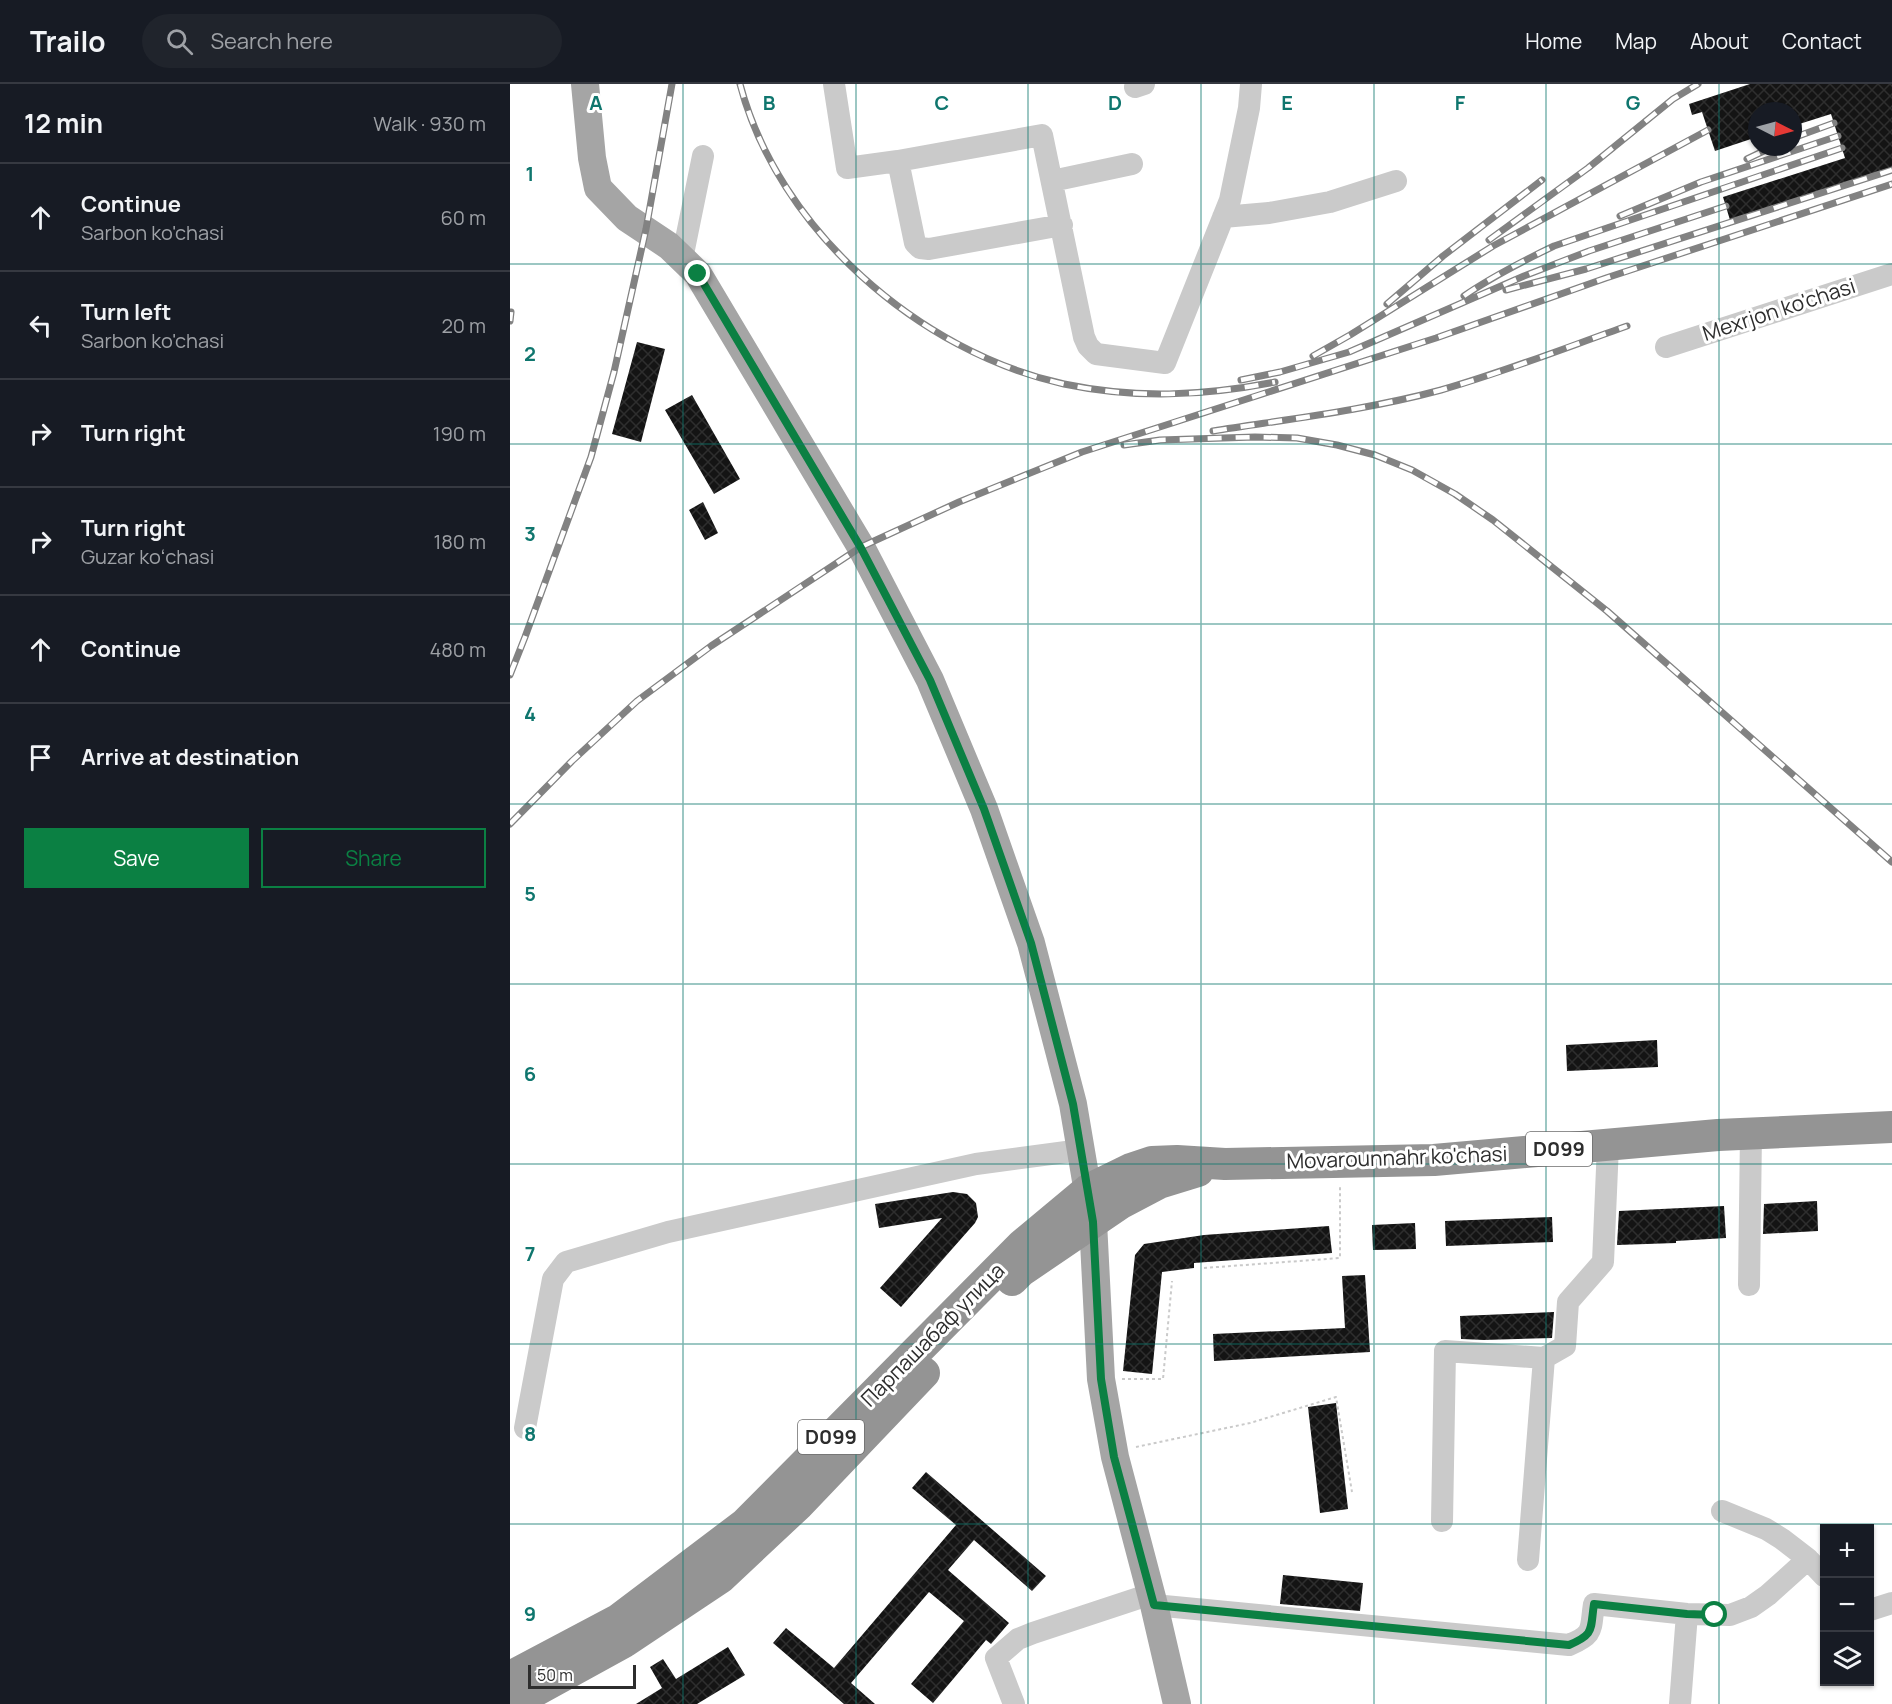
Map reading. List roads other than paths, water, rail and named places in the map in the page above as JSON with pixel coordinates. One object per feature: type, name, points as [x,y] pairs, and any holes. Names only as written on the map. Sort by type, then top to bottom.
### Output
[{"type":"highway","name":"Movarounnahr ko'chasi","points":[[1131,1169],[1152,1162],[1177,1161],[1225,1164],[1434,1160],[1751,1133],[1892,1127]]},
{"type":"highway","name":"Movarounnahr ko'chasi","points":[[1093,1222],[1121,1203],[1159,1183],[1225,1164]]},
{"type":"highway","name":"Парпашабаф улица","points":[[510,1677],[618,1620],[745,1524],[1022,1245],[1088,1190],[1131,1169]]},
{"type":"highway","name":"Парпашабаф улица","points":[[510,1703],[624,1642],[720,1578],[799,1504],[1021,1271],[1093,1222]]},
{"type":"main road","points":[[585,84],[592,158],[598,188],[627,218],[658,237],[698,274],[855,537],[930,680],[984,809],[1031,943],[1073,1104],[1093,1222],[1101,1379],[1114,1457],[1153,1599],[1177,1704]]},
{"type":"street","points":[[834,84],[847,168],[1042,135],[1084,337],[1088,346],[1096,354],[1164,363],[1230,200],[1249,108],[1251,84]]},
{"type":"street","points":[[682,259],[703,156]]},
{"type":"street","points":[[898,160],[915,243],[920,248],[929,249],[1062,225]]},
{"type":"street","points":[[1052,181],[1132,164]]},
{"type":"street","points":[[1223,217],[1269,213],[1330,202],[1396,181]]},
{"type":"street","name":"Mexrjon ko'chasi","points":[[1666,347],[1892,274]]},
{"type":"street","points":[[1749,1285],[1751,1133]]},
{"type":"street","points":[[1442,1521],[1445,1351],[1544,1358],[1565,1346],[1568,1302],[1603,1262],[1608,1145]]},
{"type":"street","points":[[525,1428],[553,1279],[566,1262],[668,1232],[953,1169],[1081,1150]]},
{"type":"street","points":[[1528,1560],[1544,1358]]},
{"type":"street","points":[[1722,1511],[1766,1529],[1808,1559],[1820,1572]]},
{"type":"street","points":[[1014,1704],[996,1659],[1018,1639],[1153,1599],[1569,1645],[1584,1639],[1590,1631],[1594,1604],[1687,1614],[1730,1615],[1751,1607],[1768,1595],[1808,1559]]},
{"type":"street","points":[[1874,1609],[1892,1604]]},
{"type":"street","points":[[1680,1704],[1687,1614]]},
{"type":"railway","points":[[510,675],[591,457],[614,372],[646,229],[672,84]]},
{"type":"railway","points":[[740,84],[759,137],[786,188],[821,234],[862,276],[908,313],[958,344],[1010,368],[1064,384],[1091,389],[1170,394],[1196,393],[1275,382]]},
{"type":"railway","points":[[1489,240],[1588,168],[1673,99],[1698,84]]},
{"type":"railway","points":[[1802,135],[1834,123]]},
{"type":"railway","points":[[1313,356],[1493,246],[1708,130]]},
{"type":"railway","points":[[1620,216],[1701,182],[1838,136]]},
{"type":"railway","points":[[1464,296],[1497,275],[1554,246],[1842,148]]},
{"type":"railway","points":[[1747,159],[1753,156]]},
{"type":"railway","points":[[1506,290],[1586,269],[1892,170]]},
{"type":"railway","points":[[1387,304],[1443,256],[1542,180]]},
{"type":"railway","points":[[510,824],[572,761],[637,701],[711,646],[861,547],[959,502],[1082,452],[1436,338],[1606,278],[1892,184]]},
{"type":"railway","points":[[1241,380],[1280,372],[1349,352],[1524,276],[1589,251],[1726,206]]},
{"type":"railway","points":[[510,321],[511,312]]},
{"type":"railway","points":[[1213,431],[1356,409],[1441,390],[1511,368],[1627,326]]},
{"type":"railway","points":[[1124,445],[1160,440],[1297,438],[1375,455],[1412,470],[1455,494],[1493,520],[1607,611],[1892,862]]}]
